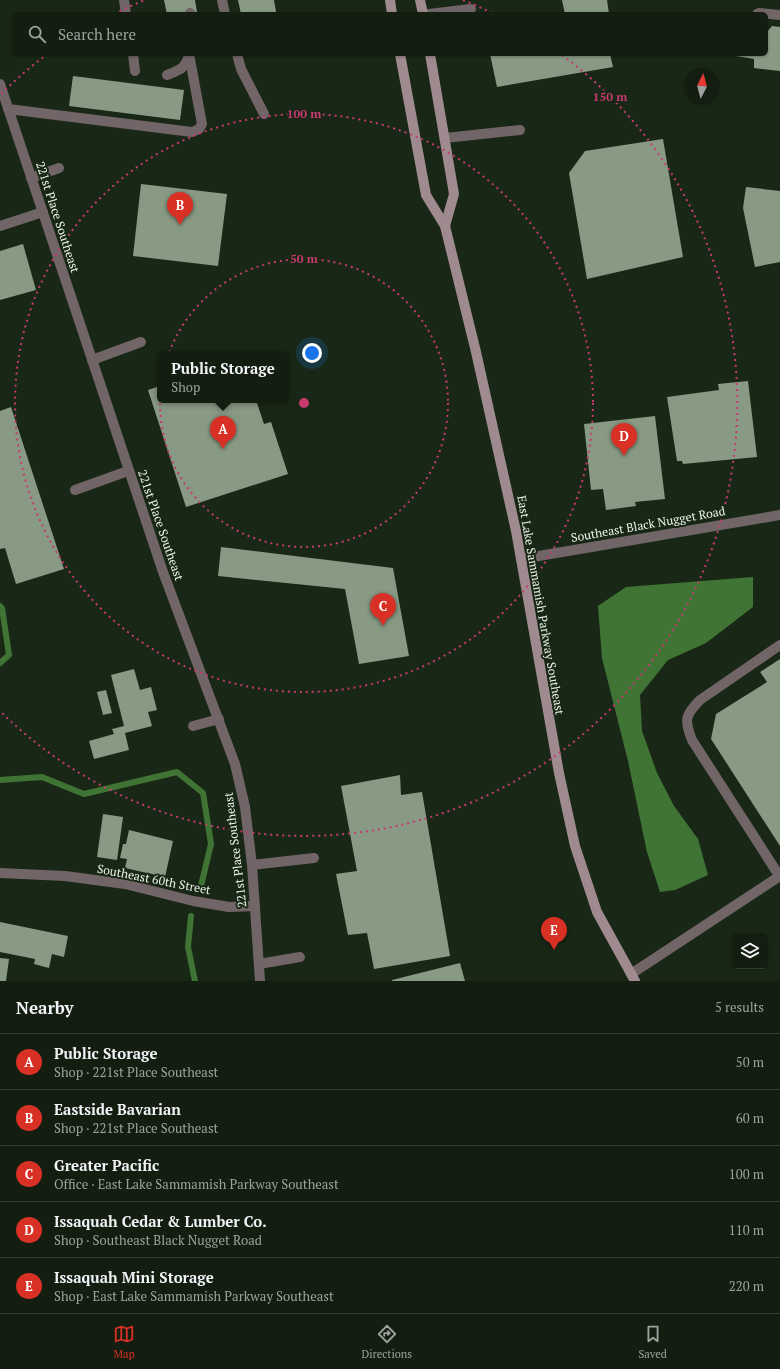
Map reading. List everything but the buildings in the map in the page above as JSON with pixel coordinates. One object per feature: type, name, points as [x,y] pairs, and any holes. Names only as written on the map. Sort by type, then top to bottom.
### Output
[{"type":"main road","points":[[390,0],[392,12]]},
{"type":"main road","points":[[420,0],[423,12]]},
{"type":"main road","name":"East Lake Sammamish Parkway Southeast","points":[[400,56],[426,196],[445,226],[478,360],[521,559],[559,773],[575,846],[597,912],[633,977]]},
{"type":"main road","name":"East Lake Sammamish Parkway Southeast","points":[[430,56],[454,194],[445,226]]},
{"type":"street","points":[[124,0],[126,12]]},
{"type":"street","points":[[222,0],[225,12]]},
{"type":"street","points":[[446,12],[471,9]]},
{"type":"street","points":[[768,13],[780,15]]},
{"type":"street","points":[[132,56],[135,71]]},
{"type":"street","points":[[167,75],[179,71],[186,65],[188,56]]},
{"type":"street","points":[[8,109],[192,132],[199,129],[202,124],[189,56]]},
{"type":"street","points":[[238,56],[241,70],[264,114]]},
{"type":"street","name":"221st Place Southeast","points":[[0,84],[162,572],[235,764],[243,793],[252,865],[260,981]]},
{"type":"street","points":[[445,138],[520,130]]},
{"type":"street","points":[[32,178],[59,168]]},
{"type":"street","points":[[0,226],[43,212]]},
{"type":"street","points":[[92,360],[141,342]]},
{"type":"street","points":[[75,490],[128,471]]},
{"type":"street","name":"Southeast Black Nugget Road","points":[[521,559],[780,515]]},
{"type":"street","points":[[633,977],[780,877],[692,740],[686,727],[689,711],[700,700],[780,645]]},
{"type":"street","points":[[193,726],[219,719]]},
{"type":"street","points":[[252,865],[314,858]]},
{"type":"street","name":"Southeast 60th Street","points":[[0,873],[65,876],[117,883],[193,901],[229,907],[255,906]]},
{"type":"street","points":[[259,964],[300,956]]},
{"type":"shaded area","points":[[753,577],[753,607],[706,643],[668,660],[640,695],[642,731],[657,773],[674,806],[698,839],[708,875],[675,890],[660,892],[647,852],[628,761],[602,658],[598,606],[626,587]]},
{"type":"waterway","points":[[0,606],[2,608],[9,655],[0,663]]},
{"type":"waterway","points":[[0,780],[42,777],[84,794],[177,772],[203,793],[211,844],[200,890]]},
{"type":"waterway","points":[[191,916],[188,947],[195,981]]},
{"type":"place","name":"Eastside Bavarian","points":[[180,225]]},
{"type":"place","name":"Public Storage","points":[[223,449]]},
{"type":"place","name":"Issaquah Cedar & Lumber Co.","points":[[624,456]]},
{"type":"place","name":"Greater Pacific","points":[[383,626]]},
{"type":"place","name":"Issaquah Mini Storage","points":[[554,950]]}]
